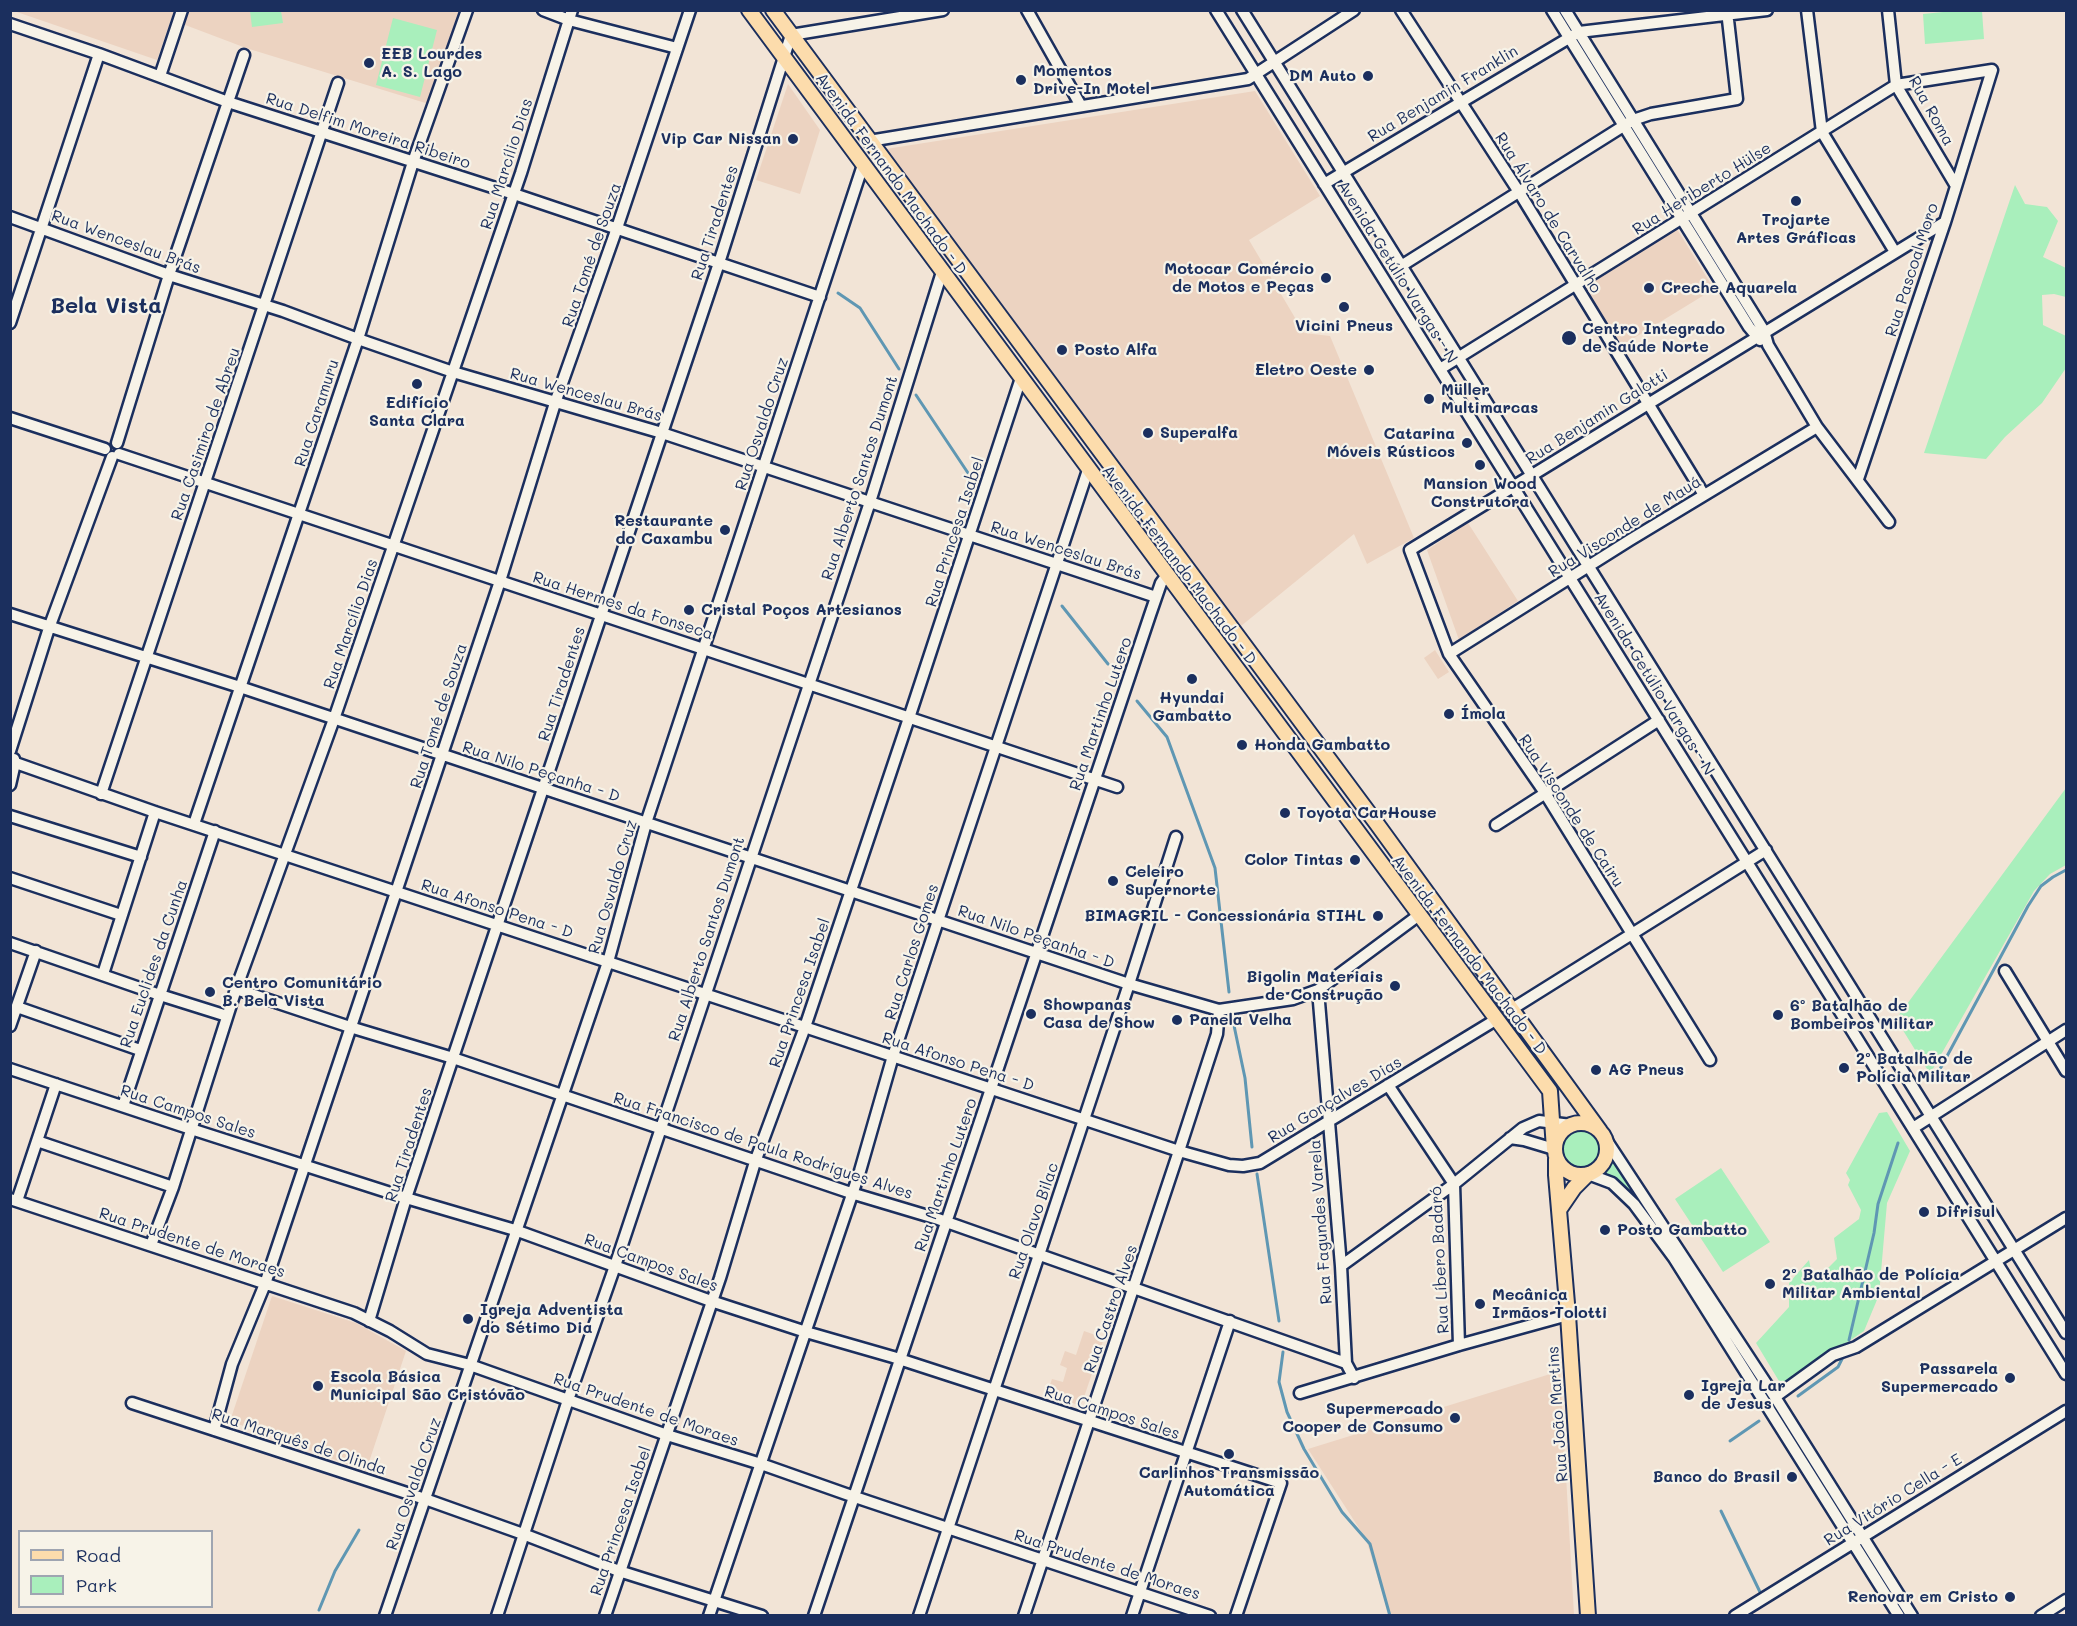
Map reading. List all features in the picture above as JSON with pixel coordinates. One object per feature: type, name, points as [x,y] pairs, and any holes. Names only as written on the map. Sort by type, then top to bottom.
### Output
[{"type":"main road","name":"Avenida Fernando Machado - D","points":[[749,10],[1550,1091],[1555,1154]]},
{"type":"main road","name":"Avenida Fernando Machado - D","points":[[773,10],[1377,824],[1603,1134]]},
{"type":"main road","points":[[1050,417],[1077,439],[1088,436]]},
{"type":"main road","points":[[1167,575],[1181,562]]},
{"type":"main road","points":[[1248,685],[1265,674]]},
{"type":"main road","points":[[1419,915],[1435,903]]},
{"type":"main road","points":[[1559,1210],[1574,1188],[1588,1174],[1603,1164],[1608,1148],[1603,1134],[1586,1123],[1571,1125],[1562,1130],[1557,1139],[1555,1154],[1566,1171],[1573,1174],[1588,1174]]},
{"type":"main road","name":"Rua João Martins","points":[[1555,1154],[1588,1616]]},
{"type":"street","points":[[160,76],[182,10]]},
{"type":"street","name":"Rua Caramuru","points":[[194,824],[358,339],[413,162],[467,10]]},
{"type":"street","points":[[543,10],[571,15],[677,48]]},
{"type":"street","name":"Rua Tomé de Souza","points":[[214,1430],[232,1364],[265,1284],[500,581],[555,403],[690,10]]},
{"type":"street","points":[[791,35],[943,10]]},
{"type":"street","points":[[1027,10],[1081,106]]},
{"type":"street","name":"Avenida Getúlio Vargas - N","points":[[1216,10],[2067,1374]]},
{"type":"street","name":"Avenida Getúlio Vargas - N","points":[[1242,10],[2067,1333]]},
{"type":"street","points":[[869,141],[1248,79],[1353,10]]},
{"type":"street","name":"Rua Álvaro de Carvalho","points":[[1401,10],[1519,192],[1704,495]]},
{"type":"street","points":[[1552,10],[1574,35],[1817,427],[1889,522]]},
{"type":"street","points":[[1565,10],[1574,35]]},
{"type":"street","points":[[1574,35],[1728,13],[1767,10]]},
{"type":"street","points":[[1807,10],[1822,132],[1895,252]]},
{"type":"street","name":"Rua Roma","points":[[1888,10],[1896,85],[1956,186]]},
{"type":"street","points":[[1401,266],[1629,123],[1651,114],[1737,99],[1728,13]]},
{"type":"street","name":"Rua Marcílio Dias","points":[[151,1245],[173,1187],[236,989],[286,855],[394,546],[514,194],[571,15]]},
{"type":"street","name":"Rua Delfim Moreira Ribeiro","points":[[10,24],[228,102],[514,194],[820,297]]},
{"type":"street","name":"Rua Tiradentes","points":[[369,1321],[406,1198],[719,263],[791,35]]},
{"type":"street","name":"Rua Benjamin Franklin","points":[[1324,184],[1574,35]]},
{"type":"street","points":[[10,323],[99,54]]},
{"type":"street","points":[[10,785],[13,762],[11,750],[49,628],[113,451],[168,275],[244,55]]},
{"type":"street","name":"Rua Heriberto Hülse","points":[[1440,369],[1896,85],[1992,70]]},
{"type":"street","name":"Rua Pascoal Moro","points":[[1858,479],[1945,222],[1992,70]]},
{"type":"street","name":"Rua Casimiro de Abreu","points":[[101,794],[338,83]]},
{"type":"street","name":"Rua Osvaldo Cruz","points":[[385,1616],[561,1094],[608,962],[646,823],[863,165]]},
{"type":"street","name":"Rua Wenceslau Brás","points":[[10,217],[168,275],[265,305],[453,372],[662,433],[1156,597]]},
{"type":"street","name":"Rua Benjamin Galotti","points":[[1419,545],[1945,222]]},
{"type":"street","name":"Rua Alberto Santos Dumont","points":[[496,1616],[870,502],[942,272]]},
{"type":"street","name":"Rua Princesa Isabel","points":[[605,1616],[720,1278],[755,1162],[805,1027],[1021,378]]},
{"type":"street","name":"Rua Hermes da Fonseca","points":[[10,418],[1117,787]]},
{"type":"street","name":"Rua Visconde de Mauá","points":[[1449,654],[1817,427]]},
{"type":"street","name":"Rua Carlos Gomes","points":[[709,1616],[860,1171],[893,1056],[1088,470]]},
{"type":"street","name":"Rua Visconde de Cairu","points":[[1419,545],[1410,550],[1449,654],[1545,793],[1710,1060]]},
{"type":"street","name":"Rua Martinho Lutero","points":[[814,1616],[1156,597],[1167,575]]},
{"type":"street","name":"Rua Nilo Peçanha - D","points":[[10,614],[240,687],[1129,984],[1219,1010]]},
{"type":"street","points":[[1496,825],[1659,720]]},
{"type":"street","name":"Rua Afonso Pena - D","points":[[13,762],[101,794],[1179,1151]]},
{"type":"street","points":[[103,974],[155,812]]},
{"type":"street","points":[[10,816],[141,857]]},
{"type":"street","name":"Rua Euclides da Cunha","points":[[123,1106],[215,831]]},
{"type":"street","name":"Rua Olavo Bilac","points":[[919,1616],[1176,837]]},
{"type":"street","points":[[1512,1009],[1766,850]]},
{"type":"street","points":[[10,878],[122,915]]},
{"type":"street","points":[[1219,1010],[1293,999],[1318,990],[1419,915]]},
{"type":"street","points":[[10,943],[227,1016]]},
{"type":"street","points":[[10,1026],[36,951]]},
{"type":"street","points":[[1814,969],[1832,957]]},
{"type":"street","points":[[2005,970],[2067,1071]]},
{"type":"street","points":[[1830,995],[1849,984]]},
{"type":"street","name":"Rua Francisco de Paula Rodrigues Alves","points":[[236,989],[350,1028],[453,1058],[661,1127],[755,1162],[946,1222],[1346,1363]]},
{"type":"street","name":"Rua Fagundes Varela","points":[[1318,990],[1341,1266],[1346,1363],[1354,1378]]},
{"type":"street","points":[[17,1007],[140,1050]]},
{"type":"street","name":"Rua Castro Alves","points":[[1024,1616],[1217,1034],[1219,1010]]},
{"type":"street","name":"Rua Gonçalves Dias","points":[[1179,1151],[1229,1166],[1243,1167],[1260,1163],[1497,1019]]},
{"type":"street","points":[[1913,1128],[2067,1030]]},
{"type":"street","name":"Rua Campos Sales","points":[[10,1069],[406,1198],[515,1230],[711,1301],[806,1332],[900,1359],[1281,1483],[1236,1616]]},
{"type":"street","points":[[14,1200],[56,1084]]},
{"type":"street","name":"Rua Líbero Badaró","points":[[1388,1085],[1454,1184],[1459,1345]]},
{"type":"street","points":[[1898,1103],[1916,1092]]},
{"type":"street","points":[[1341,1266],[1454,1184],[1522,1128],[1539,1121],[1571,1125]]},
{"type":"street","name":"Avenida Fernando Machado - D","points":[[1603,1134],[1667,1240],[1858,1539],[1912,1616]]},
{"type":"street","points":[[1510,1138],[1524,1140],[1555,1154]]},
{"type":"street","points":[[37,1141],[173,1187]]},
{"type":"street","name":"Avenida Fernando Machado - D","points":[[1588,1174],[1612,1183],[1667,1240],[1774,1397],[1858,1539],[1899,1616]]},
{"type":"street","name":"Rua Prudente de Moraes","points":[[14,1200],[354,1313],[390,1331],[419,1350],[470,1365],[667,1435],[761,1464],[1210,1616]]},
{"type":"street","points":[[1774,1397],[1833,1355],[1857,1347],[2067,1218]]},
{"type":"street","points":[[1300,1393],[1568,1315]]},
{"type":"street","points":[[2039,1330],[2057,1318]]},
{"type":"street","points":[[1132,1616],[1230,1322]]},
{"type":"street","name":"Rua Marquês de Olinda","points":[[132,1403],[425,1499],[619,1570],[762,1616]]},
{"type":"street","name":"Rua Vitório Cella - E","points":[[1735,1616],[2067,1411]]},
{"type":"street","points":[[2041,1616],[2067,1600]]},
{"type":"shaded area","points":[[11,10],[174,10],[174,11],[157,60]]},
{"type":"shaded area","name":"EEB Lourdes A. S. Lago","points":[[184,10],[461,11],[432,105],[246,48],[180,23]]},
{"type":"shaded area","name":"Vip Car Nissan","points":[[788,84],[820,130],[800,194],[756,180]]},
{"type":"shaded area","points":[[1255,91],[1320,196],[1249,240],[1304,333],[1330,336],[1414,538],[1367,564],[1354,534],[1241,626],[886,149]]},
{"type":"shaded area","name":"Creche Aquarela","points":[[1677,229],[1714,289],[1621,346],[1584,286]]},
{"type":"shaded area","points":[[1468,523],[1518,601],[1459,640],[1427,550]]},
{"type":"shaded area","points":[[1435,650],[1449,672],[1438,679],[1424,658]]},
{"type":"shaded area","name":"Escola Básica Municipal São Cristóvão","points":[[272,1296],[356,1323],[406,1351],[366,1471],[230,1421]]},
{"type":"shaded area","points":[[1084,1331],[1104,1338],[1081,1406],[1047,1394],[1052,1379],[1063,1382],[1067,1368],[1060,1365],[1065,1351],[1076,1355]]},
{"type":"shaded area","points":[[1560,1371],[1574,1615],[1389,1615],[1366,1539],[1308,1449]]},
{"type":"green space","points":[[1963,10],[1982,11],[1984,39],[1925,44],[1923,14]]},
{"type":"green space","points":[[250,11],[281,11],[283,23],[252,27]]},
{"type":"green space","points":[[393,18],[437,30],[420,97],[376,85]]},
{"type":"green space","points":[[2015,185],[2025,204],[2047,207],[2058,221],[2043,257],[2066,268],[2066,297],[2054,294],[2042,295],[2043,325],[2066,336],[2066,368],[2042,403],[2005,437],[1986,459],[1924,453]]},
{"type":"green space","points":[[2066,788],[2066,865],[2050,874],[2034,891],[1930,1074],[1896,1019]]},
{"type":"green space","points":[[1887,1112],[1910,1151],[1887,1203],[1879,1295],[1864,1331],[1782,1386],[1756,1343],[1789,1307],[1789,1283],[1809,1260],[1812,1275],[1823,1273],[1837,1259],[1834,1238],[1859,1219],[1861,1210],[1848,1185],[1850,1180],[1846,1173],[1879,1113]]},
{"type":"green space","points":[[1582,1128],[1597,1134],[1603,1149],[1597,1164],[1582,1170],[1567,1164],[1561,1149],[1567,1134]]},
{"type":"green space","points":[[1610,1159],[1637,1195],[1634,1197],[1619,1181],[1602,1172]]},
{"type":"green space","points":[[1721,1168],[1770,1242],[1723,1272],[1675,1199]]},
{"type":"waterway","points":[[838,293],[860,308],[899,369]]},
{"type":"waterway","points":[[916,395],[970,476]]},
{"type":"waterway","points":[[1062,606],[1108,664]]},
{"type":"waterway","points":[[1137,701],[1167,737],[1215,868],[1229,992]]},
{"type":"waterway","points":[[1939,1071],[2028,906],[2041,886],[2066,870]]},
{"type":"waterway","points":[[1232,1016],[1245,1078],[1252,1147]]},
{"type":"waterway","points":[[1849,1340],[1874,1233],[1878,1204],[1898,1143]]},
{"type":"waterway","points":[[1257,1174],[1279,1321]]},
{"type":"waterway","points":[[1283,1352],[1279,1382],[1287,1412],[1304,1449],[1342,1512],[1370,1544],[1390,1616]]},
{"type":"waterway","points":[[1798,1396],[1838,1367],[1843,1357]]},
{"type":"waterway","points":[[1730,1441],[1759,1421]]},
{"type":"waterway","points":[[1721,1511],[1760,1592]]},
{"type":"waterway","points":[[319,1610],[335,1571],[359,1530]]},
{"type":"place","name":"EEB Lourdes A. S. Lago","points":[[369,63]]},
{"type":"place","name":"DM Auto","points":[[1368,76]]},
{"type":"place","name":"Momentos Drive-In Motel","points":[[1021,80]]},
{"type":"place","name":"Vip Car Nissan","points":[[793,139]]},
{"type":"place","name":"Trojarte Artes Gráficas","points":[[1796,201]]},
{"type":"place","name":"Motocar Comércio de Motos e Peças","points":[[1326,278]]},
{"type":"place","name":"Creche Aquarela","points":[[1649,288]]},
{"type":"place","name":"Vicini Pneus","points":[[1344,307]]},
{"type":"place","name":"Centro Integrado de Saúde Norte","points":[[1569,338]]},
{"type":"place","name":"Posto Alfa","points":[[1062,350]]},
{"type":"place","name":"Eletro Oeste","points":[[1369,370]]},
{"type":"place","name":"Edifício Santa Clara","points":[[417,384]]},
{"type":"place","name":"Müller Multimarcas","points":[[1429,399]]},
{"type":"place","name":"Superalfa","points":[[1148,433]]},
{"type":"place","name":"Catarina Móveis Rústicos","points":[[1467,443]]},
{"type":"place","name":"Mansion Wood Construtora","points":[[1480,465]]},
{"type":"place","name":"Restaurante do Caxambu","points":[[725,530]]},
{"type":"place","name":"Cristal Poços Artesianos","points":[[689,610]]},
{"type":"place","name":"Hyundai Gambatto","points":[[1192,679]]},
{"type":"place","name":"Ímola","points":[[1449,714]]},
{"type":"place","name":"Honda Gambatto","points":[[1242,745]]},
{"type":"place","name":"Toyota CarHouse","points":[[1285,813]]},
{"type":"place","name":"Color Tintas","points":[[1355,860]]},
{"type":"place","name":"Celeiro Supernorte","points":[[1113,881]]},
{"type":"place","name":"BIMAGRIL - Concessionária STIHL","points":[[1378,916]]},
{"type":"place","name":"Bigolin Materiais de Construção","points":[[1395,986]]},
{"type":"place","name":"Centro Comunitário B. Bela Vista","points":[[210,992]]},
{"type":"place","name":"Showpanas Casa de Show","points":[[1031,1014]]},
{"type":"place","name":"6º Batalhão de Bombeiros Militar","points":[[1778,1015]]},
{"type":"place","name":"Panela Velha","points":[[1177,1020]]},
{"type":"place","name":"2º Batalhão de Polícia Militar","points":[[1844,1068]]},
{"type":"place","name":"AG Pneus","points":[[1596,1070]]},
{"type":"place","name":"Difrisul","points":[[1924,1212]]},
{"type":"place","name":"Posto Gambatto","points":[[1605,1230]]},
{"type":"place","name":"2º Batalhão de Polícia Militar Ambiental","points":[[1770,1284]]},
{"type":"place","name":"Mecânica Irmãos Tolotti","points":[[1480,1304]]},
{"type":"place","name":"Igreja Adventista do Sétimo Dia","points":[[468,1319]]},
{"type":"place","name":"Passarela Supermercado","points":[[2010,1378]]},
{"type":"place","name":"Escola Básica Municipal São Cristóvão","points":[[318,1386]]},
{"type":"place","name":"Igreja Lar de Jesus","points":[[1689,1395]]},
{"type":"place","name":"Supermercado Cooper de Consumo","points":[[1455,1418]]},
{"type":"place","name":"Carlinhos Transmissão Automática","points":[[1229,1454]]},
{"type":"place","name":"Banco do Brasil","points":[[1792,1477]]},
{"type":"place","name":"Renovar em Cristo","points":[[2010,1597]]},
{"type":"district","name":"Bela Vista","points":[[106,306]]}]
